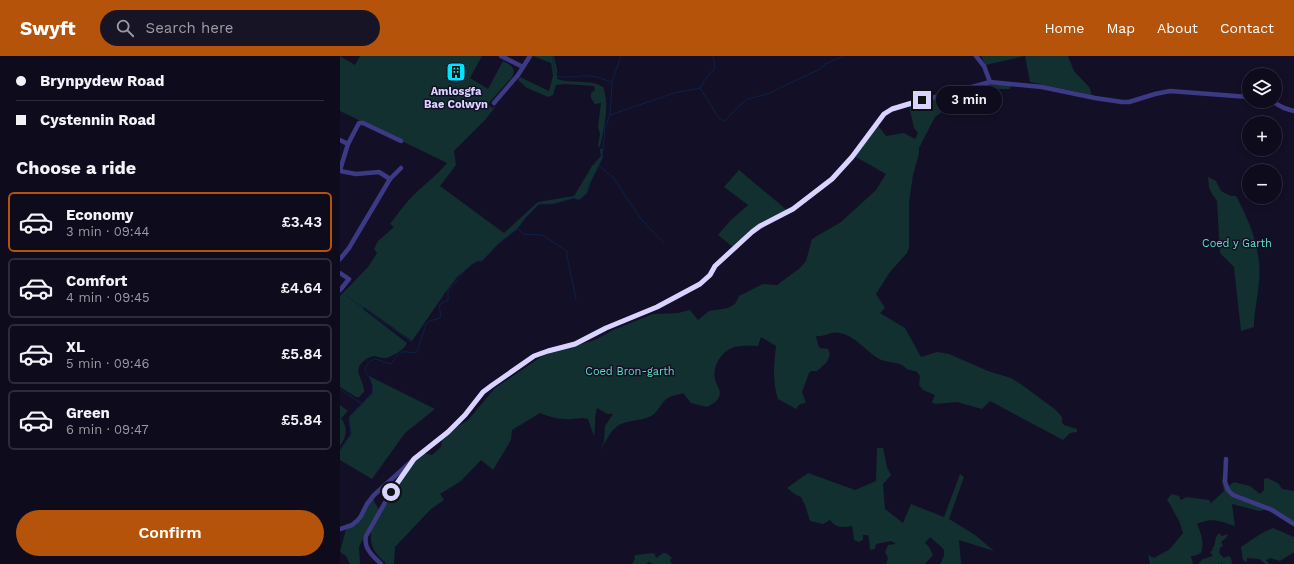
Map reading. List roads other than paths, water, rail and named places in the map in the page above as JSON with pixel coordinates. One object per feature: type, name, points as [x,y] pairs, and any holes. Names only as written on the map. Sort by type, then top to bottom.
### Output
[{"type":"street","points":[[501,56],[523,67]]},
{"type":"street","points":[[494,103],[530,56]]},
{"type":"street","points":[[976,56],[984,66],[990,82]]},
{"type":"street","points":[[340,529],[352,525],[358,520],[374,495],[414,459],[448,432],[465,415],[483,392],[534,356],[575,344],[606,328],[657,307],[700,284],[710,275],[715,266],[752,232],[760,226],[793,209],[832,179],[852,157],[876,124],[888,111],[897,107],[990,82],[1042,87],[1122,102],[1129,102],[1170,91],[1242,96]]},
{"type":"street","points":[[1282,107],[1294,111]]},
{"type":"street","points":[[390,179],[378,172],[356,174],[340,171],[348,144],[360,123],[401,141]]},
{"type":"street","points":[[340,140],[348,144]]},
{"type":"street","points":[[340,259],[349,248],[390,179],[401,168]]},
{"type":"street","points":[[340,273],[349,279],[340,290]]},
{"type":"street","points":[[381,564],[366,547],[364,542],[391,492],[414,459]]},
{"type":"street","points":[[1226,459],[1225,482],[1228,490],[1233,495],[1272,510],[1294,524]]},
{"type":"waterway","points":[[340,450],[351,434],[350,416],[372,393],[371,381],[365,371],[366,366],[372,360],[376,359],[390,364],[397,355],[401,353],[417,352],[426,324],[440,318],[439,305],[448,300],[448,290],[467,268],[472,264],[482,261],[498,244],[517,229],[539,204],[552,204],[574,198],[579,200],[587,193],[590,183],[602,159],[605,128],[610,115],[612,83],[601,78],[590,76],[557,76],[554,70],[553,56]]},
{"type":"waterway","points":[[612,82],[621,56]]},
{"type":"waterway","points":[[700,88],[715,68],[713,56]]},
{"type":"waterway","points":[[610,115],[674,93],[700,88],[719,118],[725,121],[748,99],[767,94],[820,69],[825,64],[844,56]]},
{"type":"waterway","points":[[599,166],[613,177],[641,219],[664,243]]},
{"type":"waterway","points":[[518,229],[524,234],[542,235],[567,251],[576,299]]},
{"type":"waterway","points":[[347,296],[390,327]]},
{"type":"waterway","points":[[392,328],[413,343]]},
{"type":"waterway","points":[[340,389],[362,404]]},
{"type":"place","name":"Amlosgfa Bae Colwyn","points":[[456,72]]},
{"type":"park label","name":"Coed y Garth","points":[[1237,243]]},
{"type":"park label","name":"Coed Bron-garth","points":[[630,371]]}]
